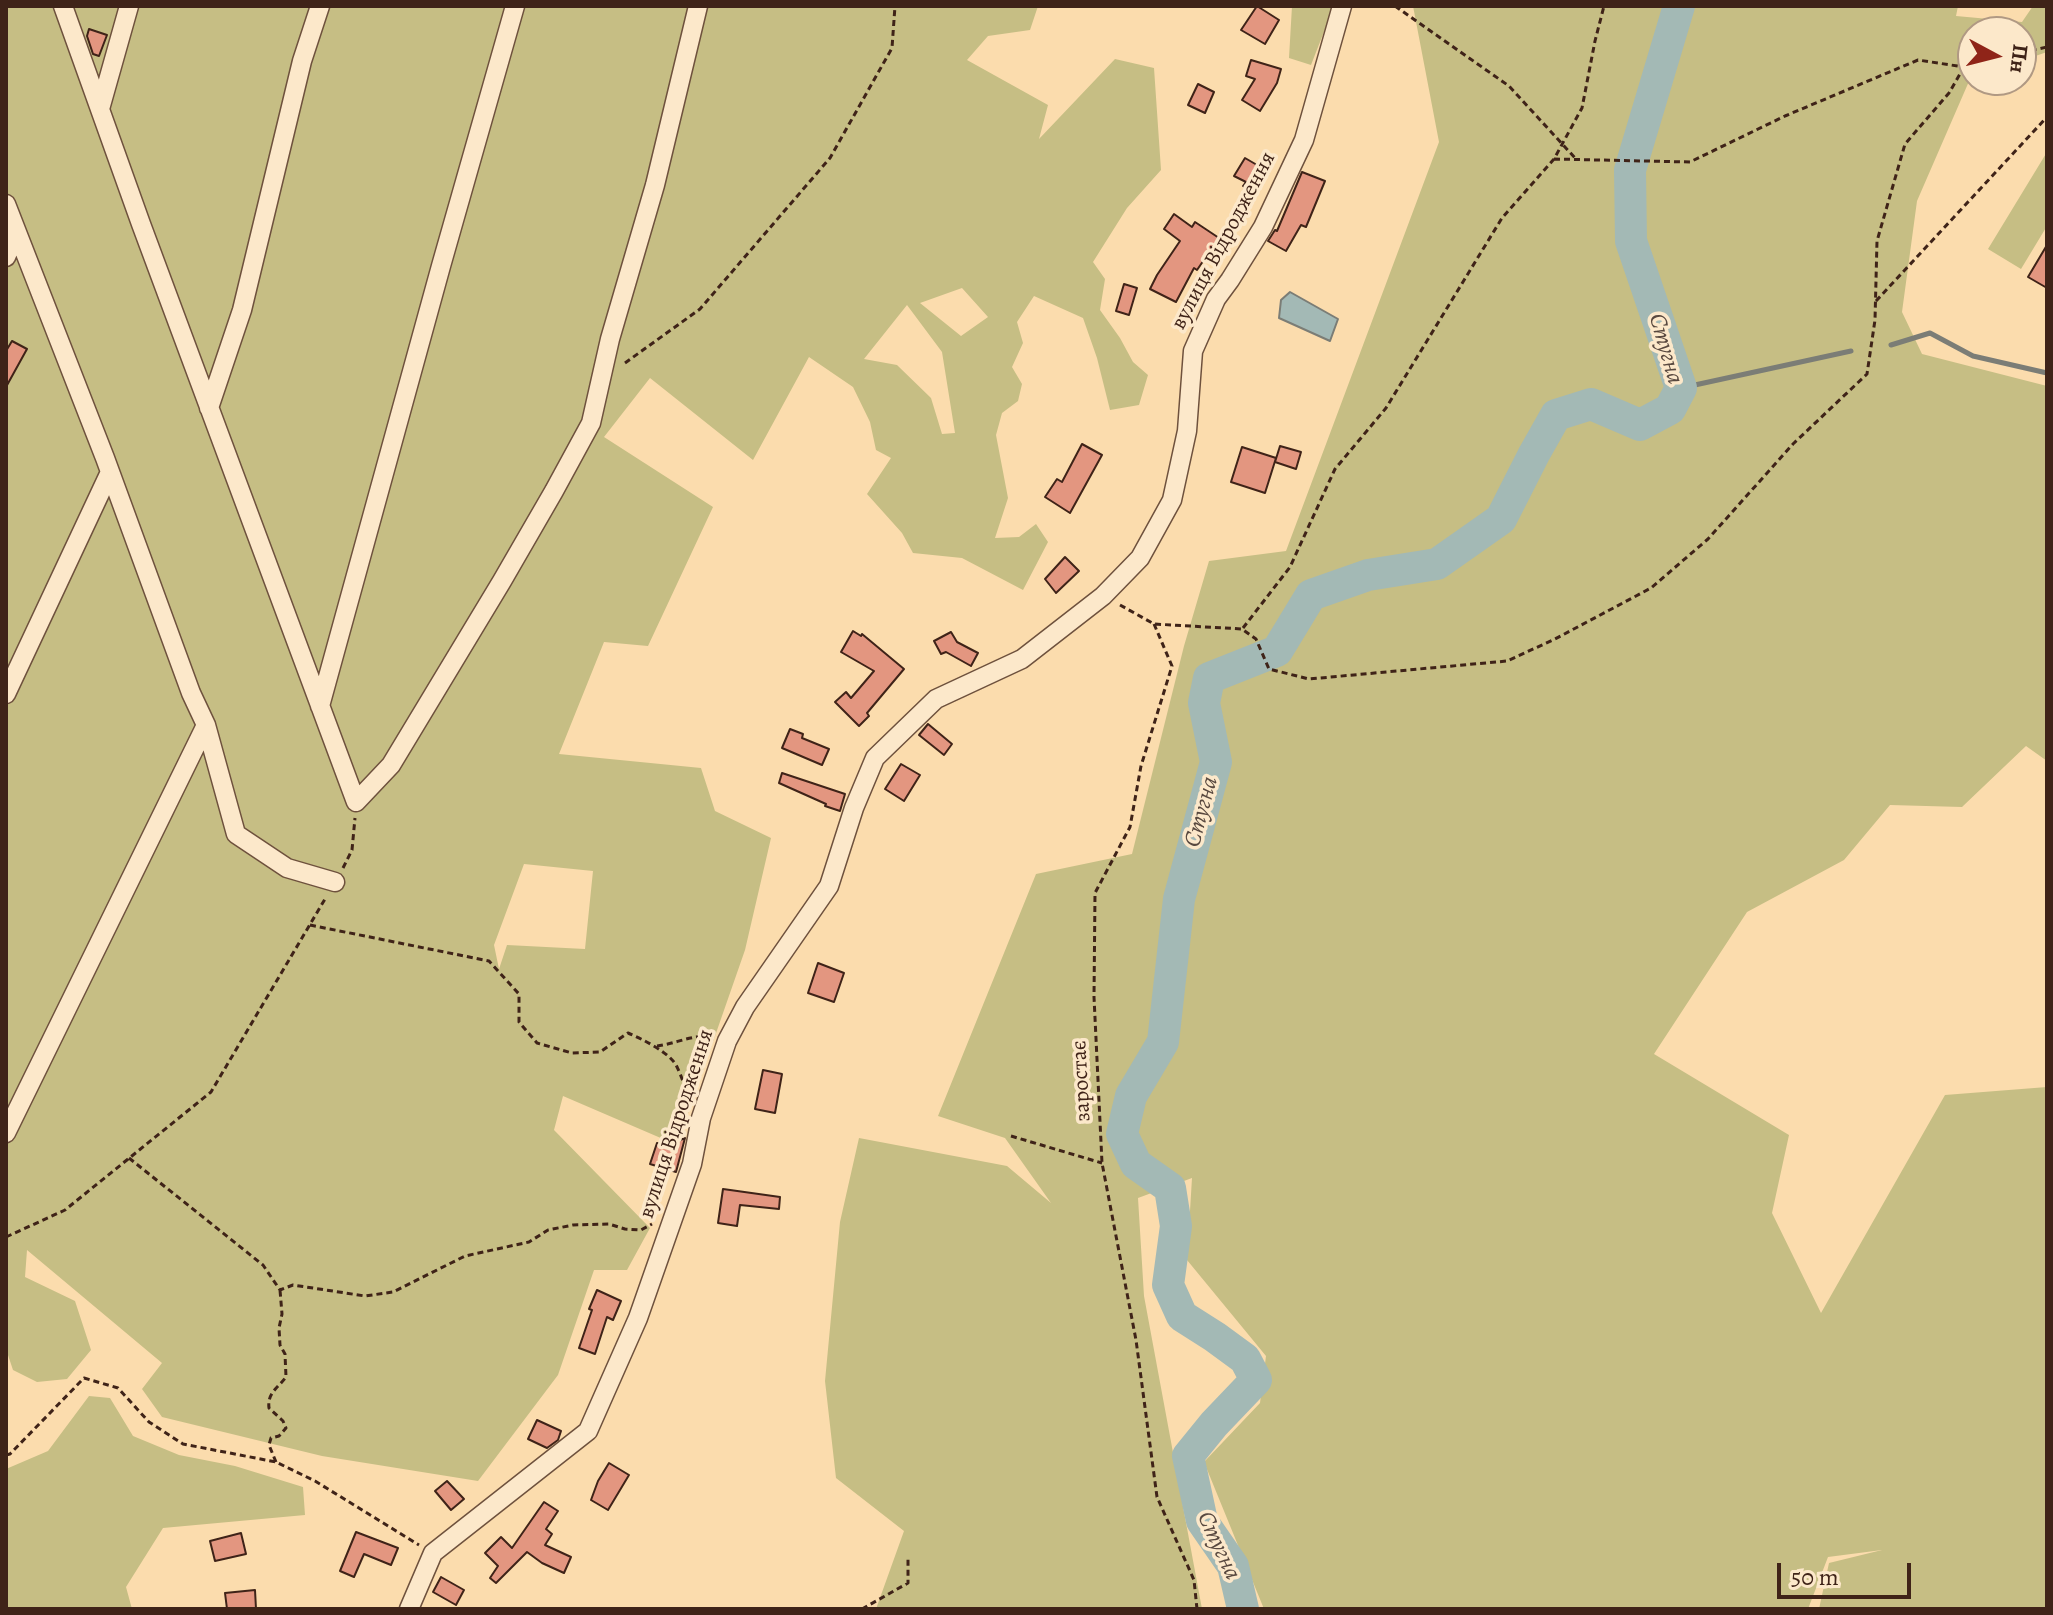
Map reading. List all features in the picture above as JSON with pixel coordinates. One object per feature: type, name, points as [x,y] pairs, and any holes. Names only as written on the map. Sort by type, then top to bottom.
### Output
[{"type":"street","points":[[63,6],[356,802],[391,765],[525,543],[591,423],[610,339],[655,185],[698,6]]},
{"type":"street","points":[[100,109],[129,6]]},
{"type":"street","points":[[209,408],[242,310],[302,61],[320,6]]},
{"type":"street","points":[[320,706],[515,6]]},
{"type":"street","name":"вулиця Відродження","points":[[409,1609],[433,1553],[588,1431],[638,1318],[692,1164],[701,1118],[727,1041],[745,1007],[829,886],[854,808],[875,758],[936,699],[1022,659],[1103,596],[1140,558],[1172,500],[1187,431],[1193,351],[1216,299],[1263,227],[1304,140],[1342,6]]},
{"type":"street","points":[[6,204],[110,472],[191,693],[206,725],[236,834],[287,868],[335,882]]},
{"type":"street","points":[[6,257],[16,234]]},
{"type":"street","points":[[6,694],[110,472]]},
{"type":"street","points":[[6,1133],[206,725]]},
{"type":"path","points":[[601,377],[633,358],[700,309],[830,158],[892,48],[895,6]]},
{"type":"path","points":[[1395,6],[1509,86],[1576,159]]},
{"type":"path","points":[[1242,629],[1290,567],[1335,469],[1386,408],[1502,218],[1554,159],[1582,108],[1604,6]]},
{"type":"path","points":[[1554,159],[1690,162],[1785,116],[1918,60],[1957,66]]},
{"type":"path","points":[[1103,596],[1154,624],[1242,629],[1256,639],[1269,669],[1309,679],[1507,661],[1651,588],[1708,539],[1793,444],[1867,374],[1875,320],[1877,241],[1905,144],[1949,93],[1957,79]]},
{"type":"path","points":[[1876,301],[2047,117]]},
{"type":"path","name":"заростає","points":[[1154,624],[1172,666],[1141,766],[1130,827],[1095,893],[1094,997],[1102,1163],[1136,1340],[1157,1497],[1194,1580],[1197,1609]]},
{"type":"path","points":[[6,1237],[65,1210],[211,1092],[352,850],[356,802]]},
{"type":"path","points":[[310,925],[489,961],[519,994],[519,1022],[537,1043],[572,1053],[600,1052],[628,1033],[676,1063],[701,1118]]},
{"type":"path","points":[[654,1047],[706,1036],[727,1041]]},
{"type":"path","points":[[1011,1136],[1102,1163]]},
{"type":"path","points":[[129,1158],[263,1265],[280,1290],[280,1345],[285,1354],[286,1377],[268,1399],[269,1408],[286,1428],[279,1436],[271,1438],[269,1445],[276,1462]]},
{"type":"path","points":[[280,1290],[293,1285],[365,1296],[393,1292],[465,1256],[529,1242],[548,1230],[573,1225],[609,1224],[641,1230],[652,1224]]},
{"type":"path","points":[[6,1455],[84,1378],[118,1388],[149,1422],[183,1444],[276,1462],[315,1481],[433,1553]]},
{"type":"path","points":[[862,1609],[908,1583],[908,1559]]},
{"type":"shaded area","points":[[6,6],[1038,6],[1030,30],[988,36],[967,60],[1048,105],[1039,139],[1115,59],[1154,68],[1161,170],[1127,208],[1093,262],[1105,279],[1100,310],[1133,362],[1148,375],[1139,405],[1110,410],[1083,318],[1034,296],[1017,322],[1023,343],[1012,367],[1022,384],[1018,401],[1002,413],[996,435],[1008,498],[995,538],[1019,537],[1036,524],[1048,542],[1023,590],[962,558],[913,553],[902,533],[867,494],[891,458],[876,450],[870,422],[853,387],[809,357],[753,460],[650,378],[604,437],[713,507],[648,646],[604,642],[559,754],[701,768],[715,811],[771,838],[745,950],[677,1145],[563,1096],[554,1130],[650,1228],[627,1270],[594,1270],[558,1375],[478,1481],[322,1456],[162,1417],[142,1389],[162,1363],[27,1250],[25,1277],[75,1301],[91,1350],[67,1379],[37,1382],[13,1370],[6,1349]],"holes":[[[962,288],[988,317],[961,336],[920,303]],[[907,305],[942,352],[955,433],[942,434],[931,398],[897,365],[864,359]],[[524,864],[593,871],[585,949],[507,945],[499,969],[494,945]]]},
{"type":"shaded area","points":[[1292,6],[1334,6],[1311,65],[1289,58]]},
{"type":"shaded area","points":[[1413,6],[1958,6],[1957,96],[1963,96],[1917,201],[1902,312],[1922,354],[2047,386],[2047,761],[2026,746],[1962,807],[1890,805],[1844,860],[1747,912],[1654,1054],[1789,1135],[1772,1213],[1821,1313],[1945,1095],[2047,1087],[2047,1609],[1819,1609],[1829,1563],[1882,1550],[1828,1557],[1808,1609],[1264,1609],[1204,1462],[1260,1403],[1266,1356],[1187,1260],[1192,1178],[1138,1198],[1144,1296],[1202,1609],[876,1609],[904,1531],[836,1478],[825,1381],[840,1222],[859,1138],[1007,1166],[1051,1203],[1005,1138],[938,1116],[1036,874],[1132,854],[1184,646],[1209,561],[1286,551],[1439,142]]},
{"type":"shaded area","points":[[2033,6],[2047,6],[2047,52],[2037,55],[2037,16],[2026,16]]},
{"type":"shaded area","points":[[2047,152],[2047,226],[2021,269],[1988,249]]},
{"type":"shaded area","points":[[89,1396],[110,1398],[133,1436],[179,1455],[235,1466],[303,1487],[305,1515],[163,1528],[126,1587],[132,1609],[6,1609],[6,1469],[48,1451]]},
{"type":"water","points":[[1290,292],[1338,319],[1330,341],[1279,318],[1281,300]]},
{"type":"building","points":[[1257,6],[1279,20],[1265,44],[1241,30]]},
{"type":"building","points":[[89,29],[107,35],[99,56],[93,54],[87,36]]},
{"type":"building","points":[[1251,60],[1281,69],[1277,83],[1260,111],[1242,100],[1255,79],[1246,76]]},
{"type":"building","points":[[1198,84],[1214,92],[1205,113],[1188,105]]},
{"type":"building","points":[[1245,158],[1269,172],[1256,194],[1243,186],[1246,182],[1234,176]]},
{"type":"building","points":[[1302,172],[1325,181],[1306,227],[1301,225],[1286,251],[1268,241],[1277,231]]},
{"type":"building","points":[[1174,214],[1192,227],[1195,222],[1219,238],[1197,270],[1194,268],[1176,302],[1150,289],[1180,241],[1164,229]]},
{"type":"building","points":[[2047,245],[2047,288],[2028,277]]},
{"type":"building","points":[[1124,284],[1137,288],[1129,315],[1116,311]]},
{"type":"building","points":[[12,341],[27,349],[6,387],[6,351]]},
{"type":"building","points":[[1082,444],[1102,455],[1070,513],[1045,497],[1057,479],[1062,482]]},
{"type":"building","points":[[1280,446],[1301,452],[1296,469],[1275,462]]},
{"type":"building","points":[[1242,447],[1276,458],[1265,493],[1231,482]]},
{"type":"building","points":[[1065,557],[1079,571],[1056,593],[1045,579]]},
{"type":"building","points":[[853,631],[862,634],[904,669],[859,726],[835,702],[846,692],[851,698],[874,671],[841,652]]},
{"type":"building","points":[[951,632],[957,642],[978,653],[971,666],[946,652],[941,654],[934,641]]},
{"type":"building","points":[[928,724],[952,744],[944,755],[919,735]]},
{"type":"building","points":[[790,729],[803,734],[802,738],[829,749],[822,765],[782,748]]},
{"type":"building","points":[[901,764],[920,775],[904,801],[885,789]]},
{"type":"building","points":[[782,773],[845,794],[840,811],[779,783]]},
{"type":"building","points":[[818,963],[844,973],[834,1002],[808,993]]},
{"type":"building","points":[[763,1070],[782,1074],[775,1113],[755,1109]]},
{"type":"building","points":[[685,1138],[676,1172],[650,1164],[657,1143],[666,1146]]},
{"type":"building","points":[[723,1189],[780,1197],[779,1209],[740,1205],[737,1226],[718,1223]]},
{"type":"building","points":[[597,1290],[621,1301],[613,1320],[607,1317],[595,1354],[579,1348]]},
{"type":"building","points":[[537,1420],[561,1431],[558,1440],[547,1448],[528,1439]]},
{"type":"building","points":[[609,1463],[629,1475],[608,1510],[591,1500]]},
{"type":"building","points":[[447,1481],[464,1499],[451,1510],[435,1491]]},
{"type":"building","points":[[544,1502],[558,1511],[546,1529],[552,1534],[545,1545],[571,1557],[564,1573],[527,1552],[496,1583],[490,1578],[498,1566],[485,1553],[501,1537],[512,1548]]},
{"type":"building","points":[[356,1532],[398,1548],[391,1565],[364,1554],[354,1577],[340,1571]]},
{"type":"building","points":[[241,1533],[246,1554],[215,1561],[210,1541]]},
{"type":"building","points":[[441,1577],[464,1590],[456,1605],[433,1592]]},
{"type":"building","points":[[255,1590],[256,1609],[227,1609],[225,1593]]},
{"type":"waterway","name":"Стугна","points":[[1243,1609],[1233,1566],[1202,1521],[1188,1456],[1256,1380],[1245,1359],[1182,1316],[1168,1285],[1176,1226],[1170,1188],[1136,1164],[1122,1134],[1131,1096],[1163,1042],[1179,899],[1216,762],[1204,703],[1209,678],[1277,651],[1311,595],[1368,575],[1437,564],[1501,519],[1556,415],[1591,404],[1640,425],[1670,409],[1681,388],[1631,241],[1630,170],[1679,6]]},
{"type":"waterway","points":[[1891,345],[1930,333],[1973,356],[2047,373]]},
{"type":"waterway","points":[[1681,388],[1851,351]]}]
